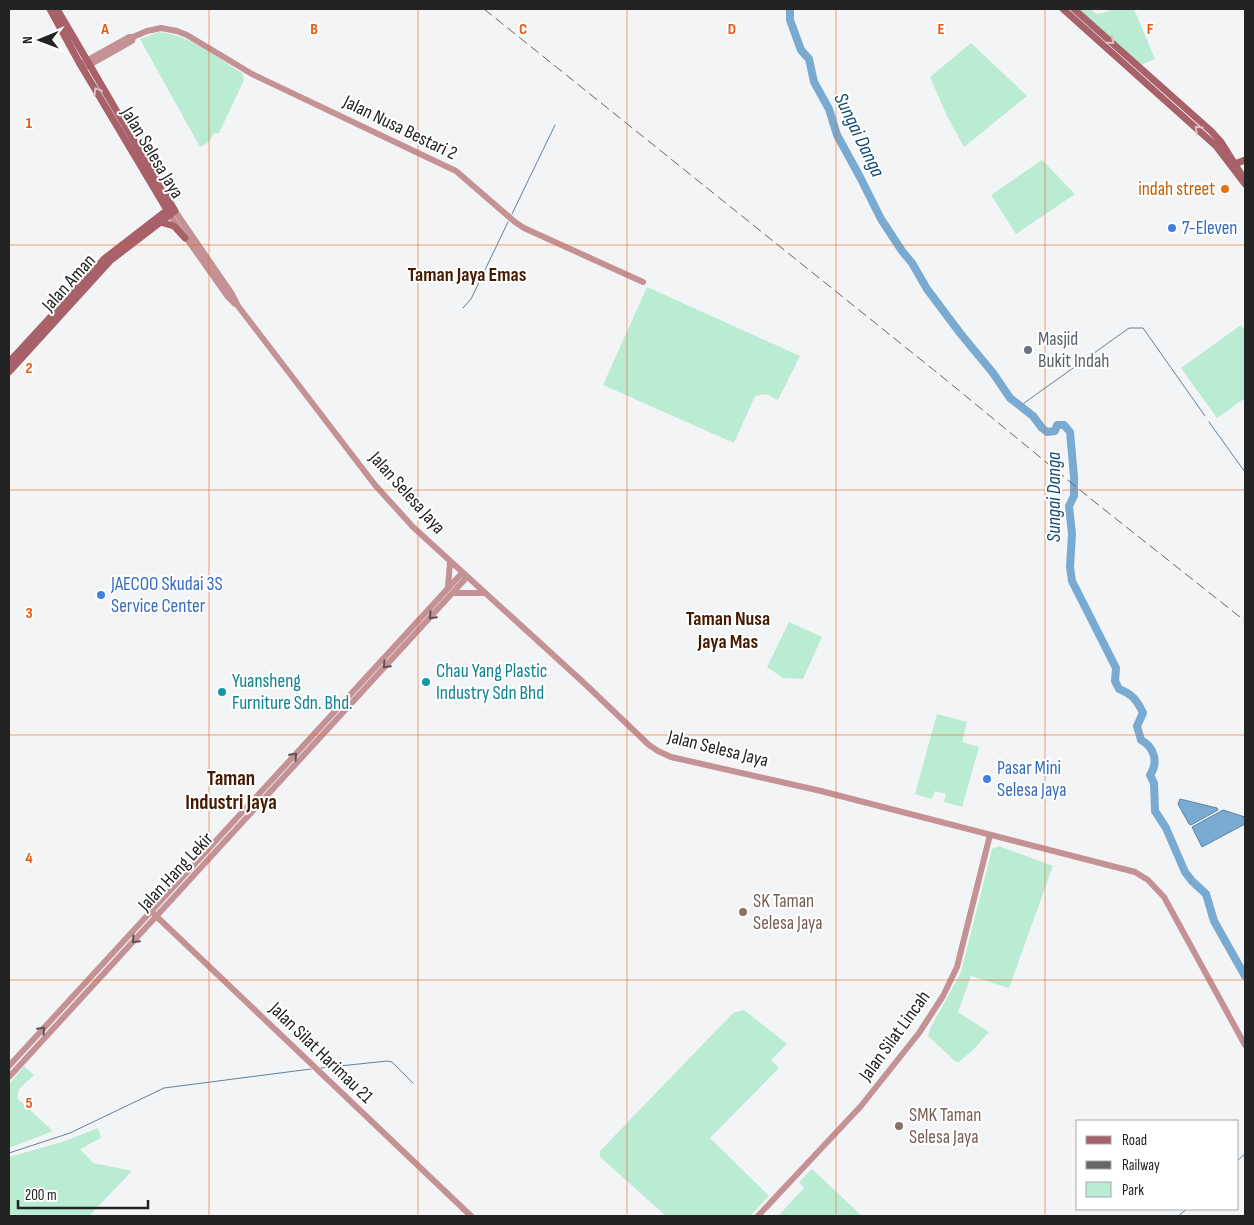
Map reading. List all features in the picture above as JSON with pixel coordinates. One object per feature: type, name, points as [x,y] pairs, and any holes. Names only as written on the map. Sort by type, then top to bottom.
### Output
[{"type":"main road","name":"Jalan Selesa Jaya","points":[[50,9],[85,64],[171,211]]},
{"type":"main road","name":"Jalan Selesa Jaya","points":[[57,9],[85,64],[149,178],[171,211]]},
{"type":"main road","points":[[1063,9],[1204,135],[1237,167]]},
{"type":"main road","points":[[1074,9],[1211,131],[1221,142],[1245,183]]},
{"type":"main road","points":[[1237,167],[1245,160]]},
{"type":"main road","points":[[149,178],[159,202],[158,221]]},
{"type":"main road","points":[[158,221],[171,211]]},
{"type":"main road","points":[[158,221],[174,226],[185,238]]},
{"type":"main road","name":"Jalan Aman","points":[[9,362],[104,259],[158,221]]},
{"type":"main road","name":"Jalan Aman","points":[[9,372],[111,260],[158,221]]},
{"type":"street","name":"Jalan Nusa Bestari 2","points":[[85,64],[132,41],[133,37],[147,31],[161,28],[177,31],[187,35],[252,74],[456,171],[524,228],[643,282]]},
{"type":"street","name":"Jalan Selesa Jaya","points":[[171,211],[185,238],[228,297],[238,306],[375,485],[413,528],[658,751],[671,757],[830,793],[1135,872],[1148,880],[1170,906],[1245,1045]]},
{"type":"street","name":"Jalan Selesa Jaya","points":[[171,211],[232,294],[238,306]]},
{"type":"street","points":[[450,562],[451,590],[485,593]]},
{"type":"street","name":"Jalan Hang Lekir","points":[[9,1077],[154,914],[465,575]]},
{"type":"street","name":"Jalan Silat Lincah","points":[[758,1216],[862,1106],[919,1033],[943,996],[957,967],[990,835]]},
{"type":"street","name":"Jalan Hang Lekir","points":[[9,1066],[154,914]]},
{"type":"street","name":"Jalan Silat Harimau 21","points":[[154,914],[471,1216]]},
{"type":"street","points":[[15,1059],[20,1064]]},
{"type":"green space","points":[[1079,9],[1090,9],[1099,14],[1116,9],[1134,9],[1155,59],[1140,65]]},
{"type":"green space","points":[[159,32],[181,37],[192,42],[242,73],[244,80],[219,133],[214,133],[209,142],[200,147],[140,39]]},
{"type":"green space","points":[[971,43],[1027,96],[964,147],[947,116],[930,77]]},
{"type":"green space","points":[[1042,160],[1075,194],[1016,234],[991,195]]},
{"type":"green space","points":[[647,287],[800,356],[778,400],[766,394],[755,396],[734,443],[603,385]]},
{"type":"green space","points":[[1241,325],[1245,331],[1245,398],[1217,418],[1181,368]]},
{"type":"green space","points":[[789,622],[822,637],[803,679],[783,678],[767,667]]},
{"type":"green space","points":[[937,714],[967,722],[962,742],[979,747],[962,807],[944,802],[946,794],[935,791],[932,799],[915,794]]},
{"type":"green space","points":[[999,846],[1053,866],[1009,988],[971,976],[958,1012],[989,1032],[959,1062],[955,1061],[928,1036],[961,972],[992,849]]},
{"type":"green space","points":[[744,1010],[787,1044],[771,1060],[779,1068],[710,1138],[769,1196],[750,1216],[666,1216],[600,1157],[600,1151],[733,1013]]},
{"type":"green space","points":[[24,1066],[34,1075],[19,1089],[17,1098],[53,1131],[9,1148],[9,1084]]},
{"type":"green space","points":[[98,1128],[101,1138],[80,1149],[93,1163],[132,1171],[89,1216],[9,1216],[9,1157],[62,1142]]},
{"type":"green space","points":[[812,1169],[862,1216],[778,1216],[804,1188],[799,1182]]},
{"type":"water","points":[[1180,799],[1217,808],[1218,810],[1191,825],[1178,804]]},
{"type":"water","points":[[1223,810],[1245,817],[1245,824],[1202,847],[1192,827]]},
{"type":"waterway","name":"Sungai Danga","points":[[790,9],[790,20],[801,50],[809,59],[814,82],[829,109],[837,135],[881,219],[912,263],[927,289],[993,373],[1010,398],[1033,416],[1047,432],[1055,431],[1057,425],[1064,425],[1070,432],[1074,477],[1074,496],[1069,506],[1072,534],[1070,567],[1072,581],[1116,668],[1115,681],[1119,689],[1134,698],[1143,713],[1137,726],[1141,740],[1154,755],[1155,760],[1150,775],[1154,783],[1155,811],[1166,828],[1185,872],[1206,894],[1214,921],[1245,976]]},
{"type":"waterway","points":[[512,214],[555,125]]},
{"type":"waterway","points":[[463,308],[471,299],[508,222]]},
{"type":"waterway","points":[[1020,406],[1129,328],[1143,328],[1205,416]]},
{"type":"waterway","points":[[1209,422],[1245,472]]},
{"type":"waterway","points":[[321,1068],[387,1061],[392,1062],[413,1083]]},
{"type":"waterway","points":[[9,1153],[70,1133],[164,1088],[311,1069]]},
{"type":"waterway","points":[[1239,1159],[1245,1154]]},
{"type":"waterway","points":[[1178,1216],[1186,1210]]},
{"type":"railway","points":[[484,9],[1245,621]]},
{"type":"place","name":"indah street","points":[[1225,189]]},
{"type":"place","name":"7-Eleven","points":[[1172,228]]},
{"type":"place","name":"Masjid Bukit Indah","points":[[1028,350]]},
{"type":"place","name":"JAECOO Skudai 3S Service Center","points":[[101,595]]},
{"type":"place","name":"Chau Yang Plastic Industry Sdn Bhd","points":[[426,682]]},
{"type":"place","name":"Yuansheng Furniture Sdn. Bhd.","points":[[222,692]]},
{"type":"place","name":"Pasar Mini Selesa Jaya","points":[[987,779]]},
{"type":"place","name":"SK Taman Selesa Jaya","points":[[743,912]]},
{"type":"place","name":"SMK Taman Selesa Jaya","points":[[899,1126]]},
{"type":"district","name":"Taman Jaya Emas","points":[[467,275]]},
{"type":"district","name":"Taman Nusa Jaya Mas","points":[[728,630]]},
{"type":"district","name":"Taman Industri Jaya","points":[[231,790]]}]
